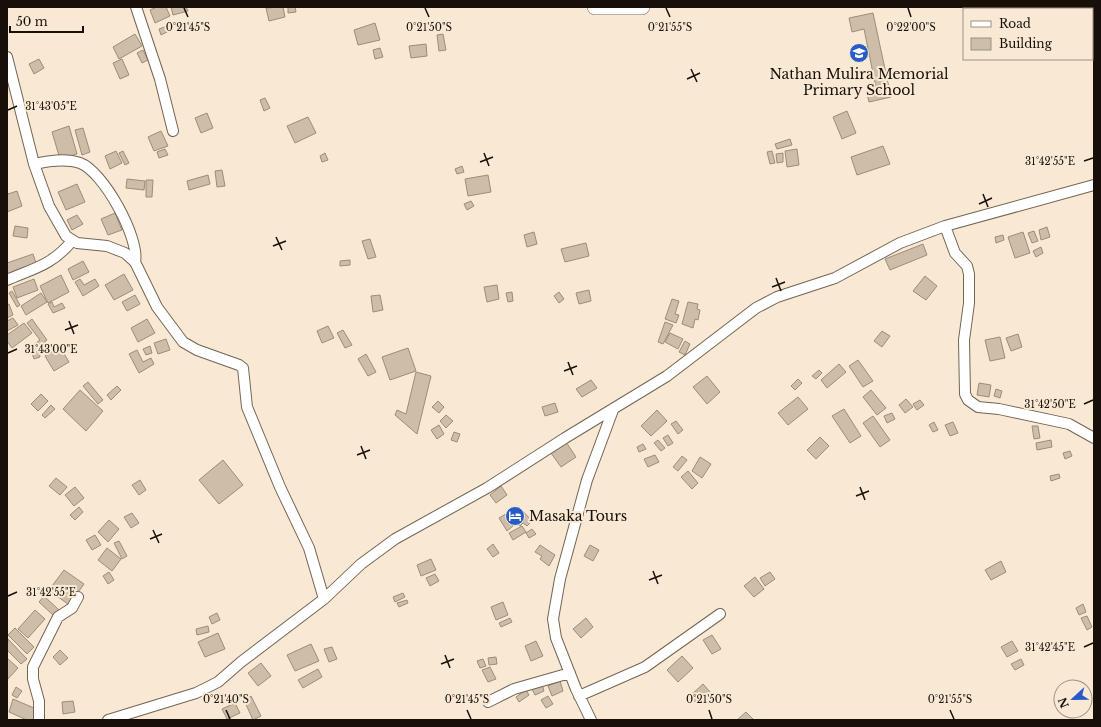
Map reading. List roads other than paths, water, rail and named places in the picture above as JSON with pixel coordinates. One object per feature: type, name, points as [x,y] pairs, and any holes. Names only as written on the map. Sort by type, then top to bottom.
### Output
[{"type":"highway","points":[[595,7],[642,7]]},
{"type":"street","points":[[136,7],[160,79],[173,131]]},
{"type":"street","points":[[7,57],[34,164],[49,206],[66,236],[72,241],[116,249],[125,253],[135,262],[156,307],[183,342],[197,350],[239,365],[243,368],[247,407],[283,493],[309,548],[324,599]]},
{"type":"street","points":[[34,164],[49,160],[71,161],[90,168],[114,201],[126,223],[136,250],[135,262]]},
{"type":"street","points":[[108,720],[208,688],[227,675],[241,662],[324,599],[361,564],[395,539],[487,488],[565,438],[667,376],[756,308],[776,298],[835,278],[900,243],[945,226],[1094,185]]},
{"type":"street","points":[[945,226],[955,253],[967,266],[969,274],[969,303],[964,348],[965,394],[968,400],[978,407],[999,409],[1070,424],[1094,438]]},
{"type":"street","points":[[7,280],[52,262],[72,241]]},
{"type":"street","points":[[591,720],[579,696],[553,628],[560,579],[587,480],[613,410]]},
{"type":"street","points":[[39,720],[39,701],[33,679],[33,667],[58,617],[62,613],[72,608],[78,597]]},
{"type":"street","points":[[579,696],[645,668],[720,614]]},
{"type":"street","points":[[488,702],[514,689],[538,680],[570,673]]},
{"type":"place","name":"Nathan Mulira Memorial Primary School","points":[[859,53]]},
{"type":"place","name":"Masaka Tours","points":[[515,516]]}]
